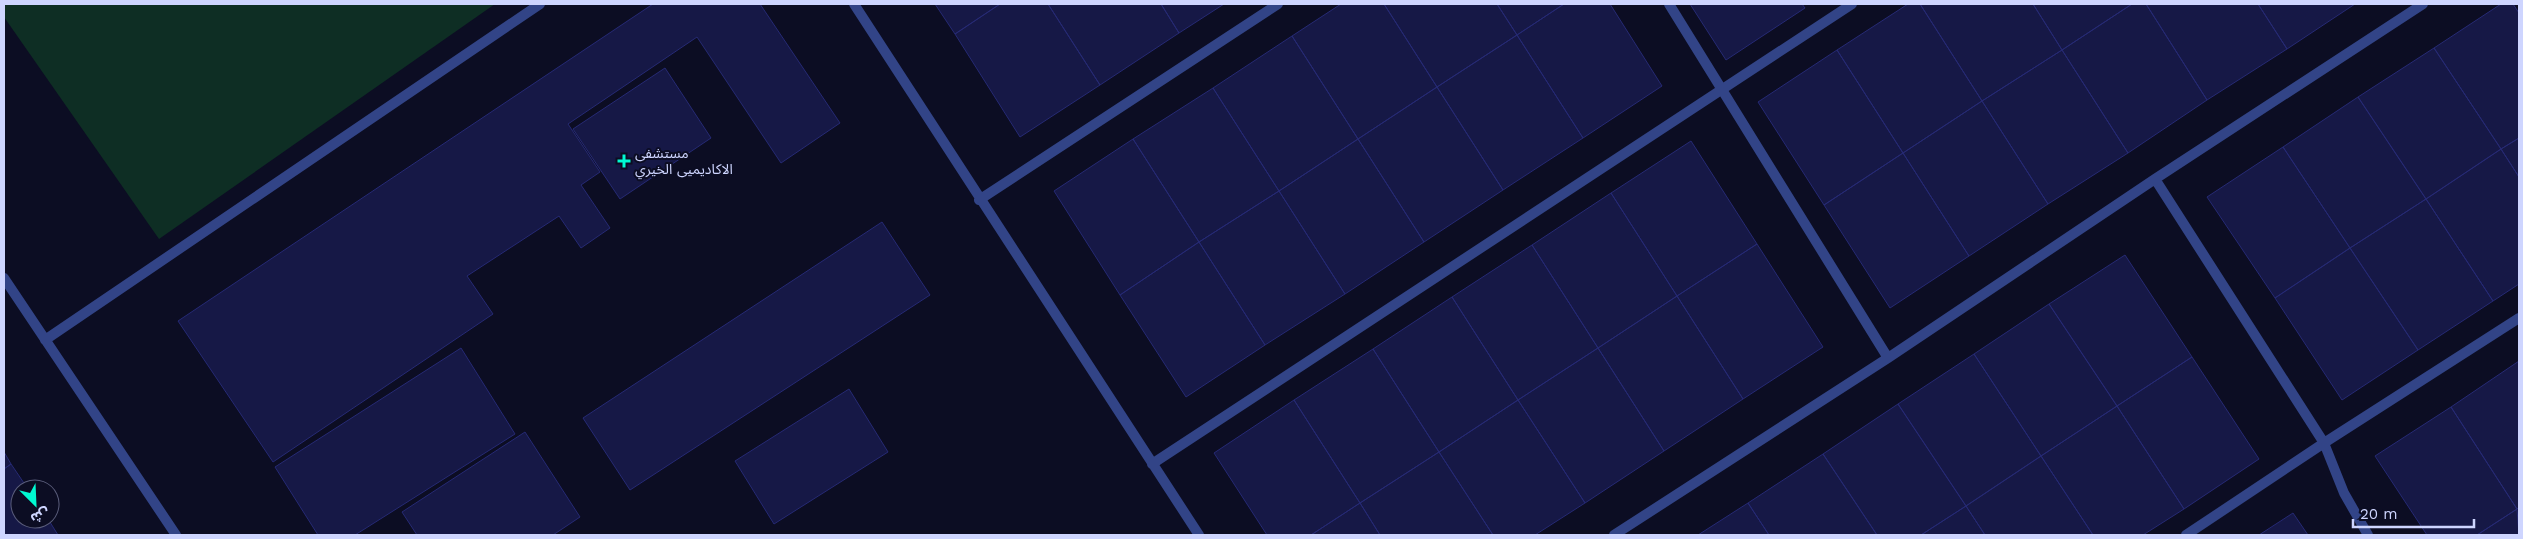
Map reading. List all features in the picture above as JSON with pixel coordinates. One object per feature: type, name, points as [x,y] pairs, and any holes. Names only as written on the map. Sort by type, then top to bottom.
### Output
[{"type":"street","points":[[45,340],[540,4]]},
{"type":"street","points":[[854,4],[979,200],[1199,535]]},
{"type":"street","points":[[979,200],[1278,4]]},
{"type":"street","points":[[1669,4],[1888,358]]},
{"type":"street","points":[[1152,464],[1852,4]]},
{"type":"street","points":[[1614,535],[1888,358],[2421,4]]},
{"type":"street","points":[[2155,179],[2324,443],[2344,493],[2368,535]]},
{"type":"street","points":[[5,284],[45,340],[176,535]]},
{"type":"street","points":[[2186,535],[2324,443],[2519,318]]},
{"type":"street","points":[[1628,526],[1634,535]]},
{"type":"green space","points":[[4,4],[495,4],[159,239],[4,17]]},
{"type":"building","points":[[653,4],[760,4],[840,123],[781,163],[697,37],[568,124],[600,172],[581,185],[610,228],[581,248],[559,216],[467,276],[493,314],[273,462],[178,321]]},
{"type":"building","points":[[935,4],[1000,4],[955,34]]},
{"type":"building","points":[[1000,4],[1048,4],[1100,85],[1020,137],[955,34]]},
{"type":"building","points":[[1048,4],[1161,4],[1179,33],[1100,85]]},
{"type":"building","points":[[1161,4],[1224,4],[1179,33]]},
{"type":"building","points":[[1341,4],[1384,4],[1437,87],[1358,139],[1292,36]]},
{"type":"building","points":[[1384,4],[1497,4],[1517,35],[1437,87]]},
{"type":"building","points":[[1497,4],[1564,4],[1517,35]]},
{"type":"building","points":[[1564,4],[1610,4],[1662,86],[1583,138],[1517,35]]},
{"type":"building","points":[[1690,4],[1802,4],[1805,8],[1726,60]]},
{"type":"building","points":[[1908,4],[1920,4],[1982,101],[1903,153],[1837,50]]},
{"type":"building","points":[[1920,4],[2033,4],[2062,50],[1982,101]]},
{"type":"building","points":[[2033,4],[2132,4],[2062,50]]},
{"type":"building","points":[[2132,4],[2146,4],[2207,100],[2128,153],[2062,50]]},
{"type":"building","points":[[2146,4],[2258,4],[2287,49],[2207,100]]},
{"type":"building","points":[[2258,4],[2355,4],[2287,49]]},
{"type":"building","points":[[2501,4],[2513,4],[2519,13],[2519,138],[2501,149],[2434,48]]},
{"type":"building","points":[[1517,35],[1583,138],[1503,190],[1437,87]]},
{"type":"building","points":[[1292,36],[1358,139],[1279,191],[1213,88]]},
{"type":"building","points":[[2434,48],[2501,149],[2426,199],[2358,97]]},
{"type":"building","points":[[1837,50],[1903,153],[1824,205],[1758,102]]},
{"type":"building","points":[[2062,50],[2128,153],[2048,204],[1982,101]]},
{"type":"building","points":[[665,68],[711,138],[620,199],[573,129]]},
{"type":"building","points":[[1437,87],[1503,190],[1424,242],[1358,139]]},
{"type":"building","points":[[1213,88],[1279,191],[1199,242],[1133,139]]},
{"type":"building","points":[[2358,97],[2426,199],[2350,248],[2283,147]]},
{"type":"building","points":[[1982,101],[2048,204],[1969,256],[1903,153]]},
{"type":"building","points":[[2519,138],[2519,177],[2501,149]]},
{"type":"building","points":[[1133,139],[1199,242],[1120,295],[1054,191]]},
{"type":"building","points":[[1358,139],[1424,242],[1345,294],[1279,191]]},
{"type":"building","points":[[1691,141],[1757,244],[1677,296],[1611,193]]},
{"type":"building","points":[[2283,147],[2350,248],[2275,298],[2207,197]]},
{"type":"building","points":[[2501,149],[2519,177],[2519,284],[2493,301],[2426,199]]},
{"type":"building","points":[[1903,153],[1969,256],[1890,308],[1824,205]]},
{"type":"building","points":[[1279,191],[1345,294],[1265,345],[1199,242]]},
{"type":"building","points":[[1611,193],[1677,296],[1598,348],[1532,245]]},
{"type":"building","points":[[2426,199],[2493,301],[2418,350],[2350,248]]},
{"type":"building","points":[[882,222],[930,295],[630,490],[583,418]]},
{"type":"building","points":[[1199,242],[1265,345],[1186,397],[1120,295]]},
{"type":"building","points":[[1757,244],[1823,347],[1743,399],[1677,296]]},
{"type":"building","points":[[1532,245],[1598,348],[1518,400],[1452,297]]},
{"type":"building","points":[[2350,248],[2418,350],[2342,400],[2275,298]]},
{"type":"building","points":[[2125,255],[2192,357],[2117,406],[2049,304]]},
{"type":"building","points":[[1677,296],[1743,399],[1664,451],[1598,348]]},
{"type":"building","points":[[1452,297],[1518,400],[1439,452],[1373,349]]},
{"type":"building","points":[[2049,304],[2117,406],[2041,456],[1974,354]]},
{"type":"building","points":[[461,348],[515,434],[355,535],[318,535],[275,467]]},
{"type":"building","points":[[1598,348],[1664,451],[1585,503],[1518,400]]},
{"type":"building","points":[[1373,349],[1439,452],[1360,503],[1294,400]]},
{"type":"building","points":[[1974,354],[2041,456],[1966,506],[1898,404]]},
{"type":"building","points":[[2192,357],[2259,459],[2184,509],[2117,406]]},
{"type":"building","points":[[2519,361],[2519,507],[2517,509],[2451,407]]},
{"type":"building","points":[[849,389],[888,452],[774,524],[735,461]]},
{"type":"building","points":[[1294,400],[1360,503],[1311,535],[1267,535],[1214,453]]},
{"type":"building","points":[[1518,400],[1585,503],[1535,535],[1493,535],[1439,452]]},
{"type":"building","points":[[1898,404],[1966,506],[1921,535],[1877,535],[1823,454]]},
{"type":"building","points":[[2117,406],[2184,509],[2143,535],[2093,535],[2041,456]]},
{"type":"building","points":[[2451,407],[2517,509],[2477,535],[2427,535],[2375,456]]},
{"type":"building","points":[[525,432],[580,517],[553,535],[417,535],[402,512]]},
{"type":"building","points":[[4,452],[11,464],[4,469]]},
{"type":"building","points":[[1439,452],[1493,535],[1380,535],[1360,503]]},
{"type":"building","points":[[1823,454],[1877,535],[1769,535],[1748,503]]},
{"type":"building","points":[[2041,456],[2093,535],[1985,535],[1966,506]]},
{"type":"building","points":[[11,464],[21,479],[10,479],[10,529],[54,529],[58,535],[4,535],[4,469]]},
{"type":"building","points":[[1360,503],[1380,535],[1311,535]]},
{"type":"building","points":[[1748,503],[1769,535],[1698,535]]},
{"type":"building","points":[[1966,506],[1985,535],[1921,535]]},
{"type":"building","points":[[2517,509],[2519,535],[2477,535]]},
{"type":"building","points":[[2293,513],[2308,535],[2259,535]]},
{"type":"place","name":"مستشفى الاكاديميى الخيري","points":[[624,161]]}]
